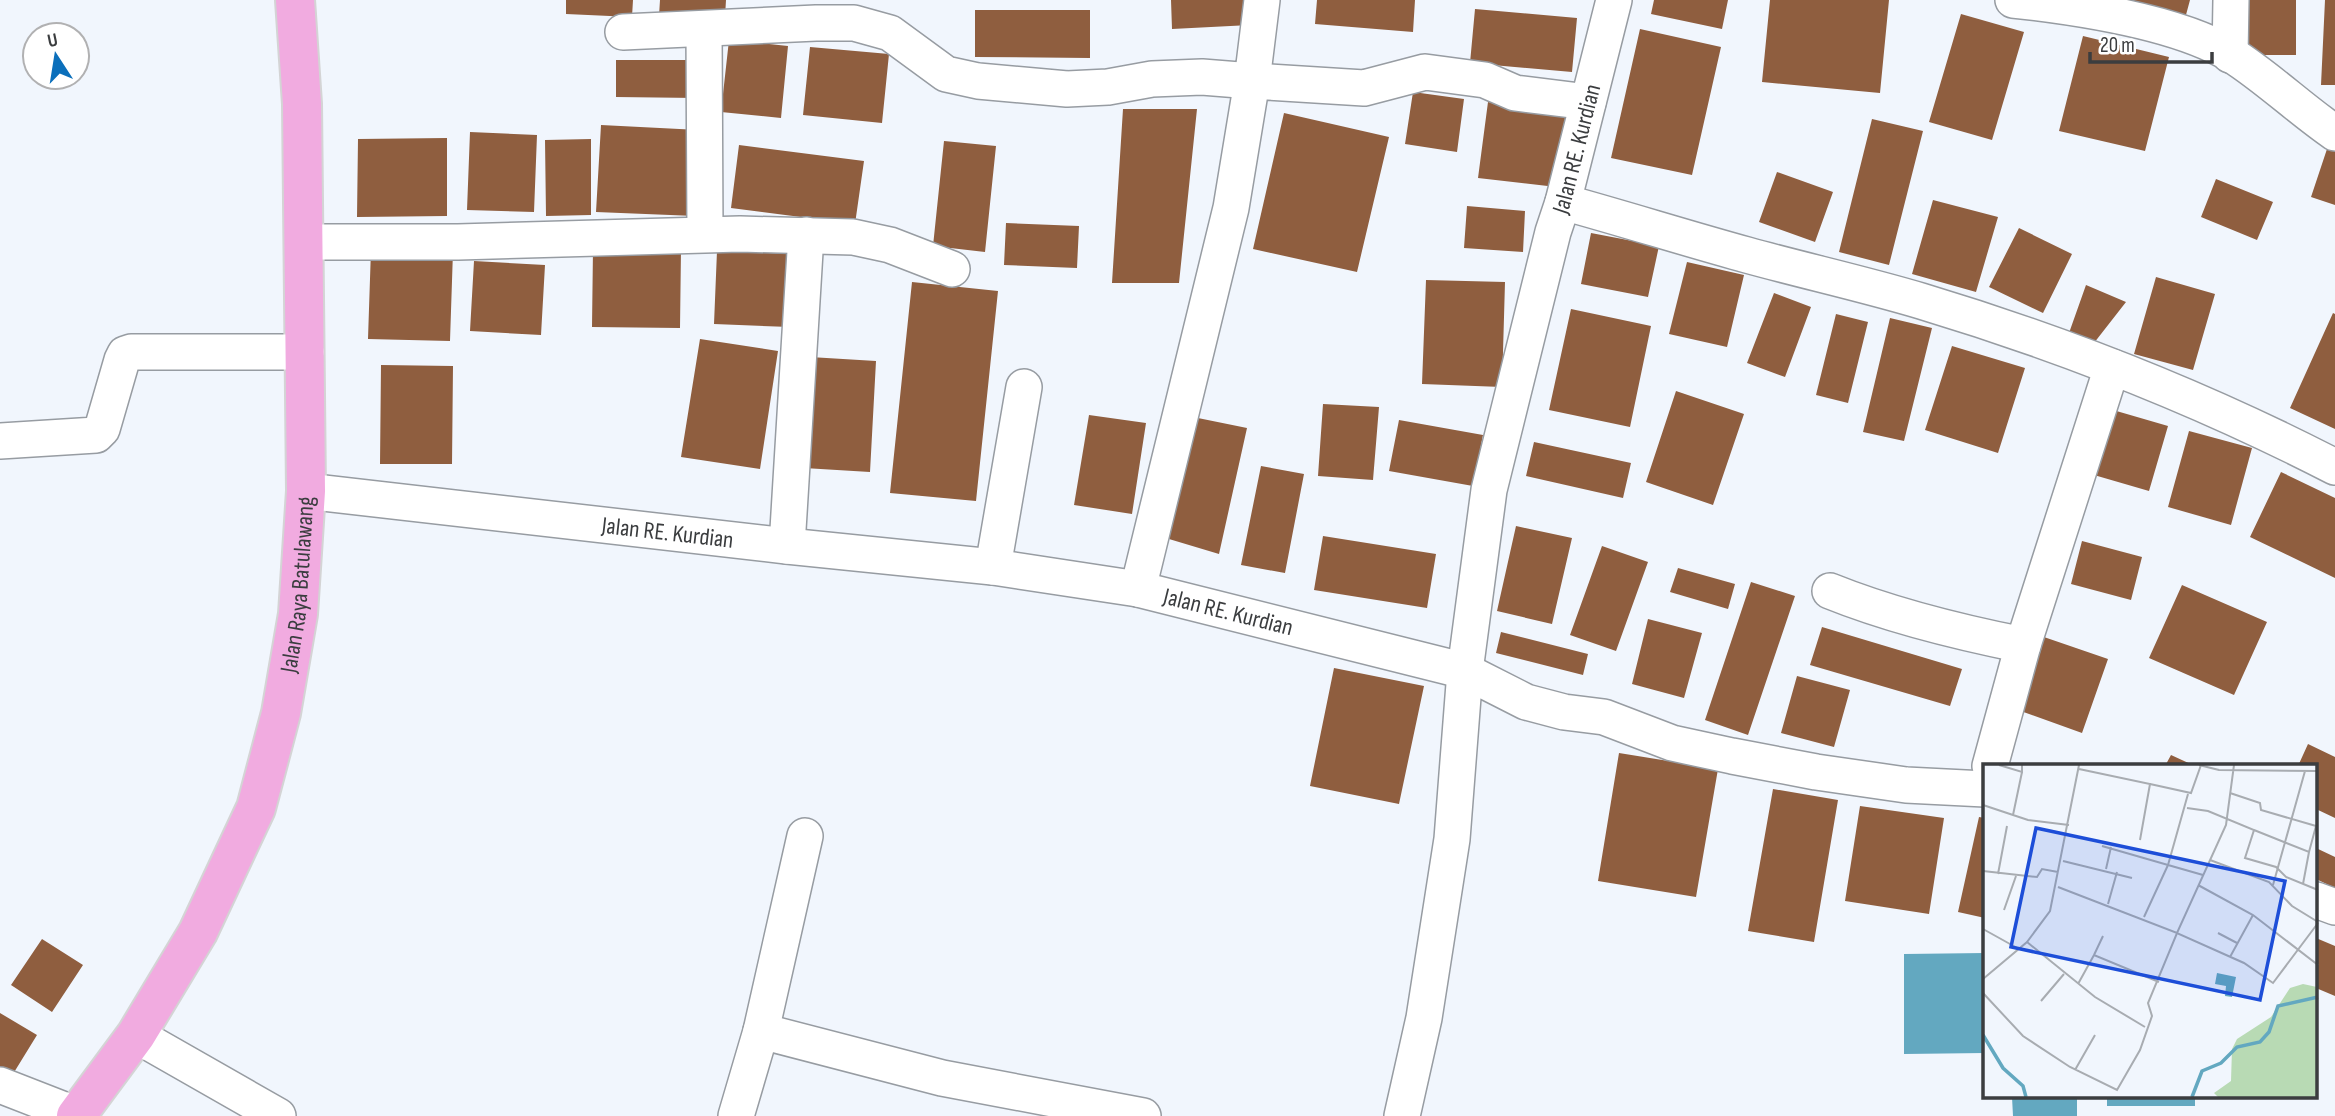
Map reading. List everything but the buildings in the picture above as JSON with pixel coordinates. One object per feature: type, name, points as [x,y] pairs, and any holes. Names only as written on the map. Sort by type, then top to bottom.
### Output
[{"type":"highway","name":"Jalan Raya Batulawang","points":[[77,1116],[136,1035],[198,932],[256,807],[281,713],[298,614],[306,491],[302,104],[295,0]]},
{"type":"street","points":[[1138,589],[1231,208],[1262,0]]},
{"type":"street","name":"Jalan RE. Kurdian","points":[[306,491],[993,567],[1138,589],[1465,671],[1489,490],[1549,246],[1563,202],[1614,0]]},
{"type":"street","points":[[2013,0],[2133,19],[2194,37],[2231,55],[2335,133]]},
{"type":"street","points":[[2231,0],[2231,55]]},
{"type":"street","points":[[623,32],[854,23],[890,33],[946,74],[978,81],[1067,89],[1190,77],[1364,88],[1425,72],[1485,80],[1515,93],[1588,102]]},
{"type":"street","points":[[704,29],[705,234]]},
{"type":"street","points":[[1563,202],[1920,301],[2112,367],[2262,430],[2335,467]]},
{"type":"street","points":[[304,242],[458,242],[705,234],[806,235],[853,237],[890,245],[952,269]]},
{"type":"street","points":[[786,546],[806,235]]},
{"type":"street","points":[[0,441],[96,435],[103,429],[122,360],[125,354],[131,352],[306,352]]},
{"type":"street","points":[[1991,764],[2023,645],[2112,367]]},
{"type":"street","points":[[993,567],[1024,387]]},
{"type":"street","points":[[1830,591],[1897,614],[2023,645]]},
{"type":"street","points":[[1402,1116],[1424,1018],[1452,839],[1465,671],[1526,702],[1564,712],[1604,717],[1672,743],[1720,754],[1893,783],[1951,788],[1983,782]]},
{"type":"street","points":[[736,1116],[761,1031],[805,836]]},
{"type":"street","points":[[2318,901],[2335,907]]},
{"type":"street","points":[[761,1031],[942,1078],[1143,1116]]},
{"type":"street","points":[[136,1035],[278,1116]]},
{"type":"street","points":[[0,1085],[77,1116]]},
{"type":"water","points":[[1983,953],[1983,1053],[1904,1054],[1904,954]]},
{"type":"water","points":[[2012,1098],[2077,1098],[2077,1116],[2013,1116]]},
{"type":"water","points":[[2107,1098],[2195,1098],[2195,1106],[2107,1106]]}]
